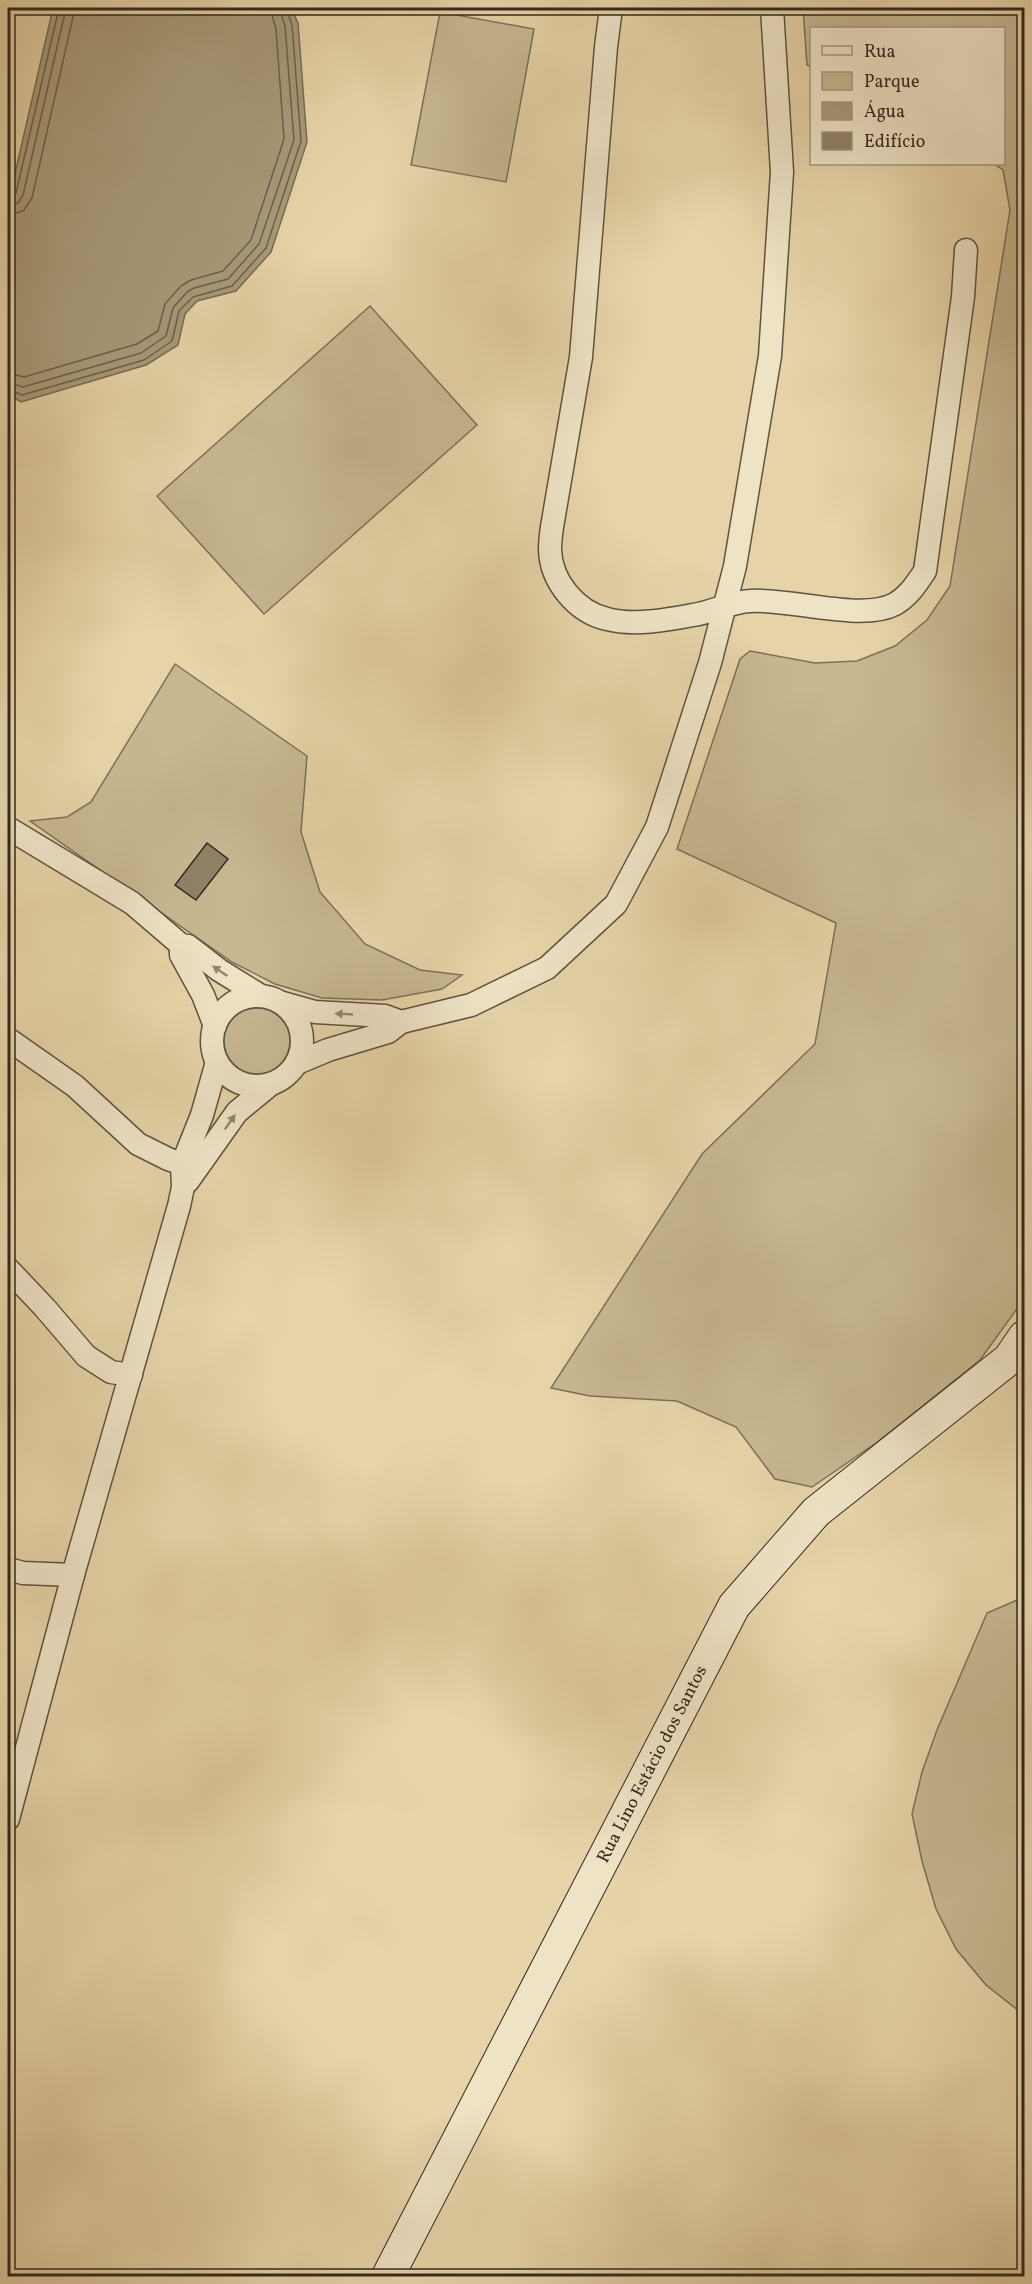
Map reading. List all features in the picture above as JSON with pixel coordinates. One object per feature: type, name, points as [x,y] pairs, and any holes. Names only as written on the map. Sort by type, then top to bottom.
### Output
[{"type":"main road","name":"Rua Lino Estácio dos Santos","points":[[388,2277],[734,1606],[816,1512],[1009,1359],[1024,1337]]},
{"type":"street","points":[[611,8],[581,357],[550,550],[555,573],[567,593],[584,609],[605,619],[628,622],[695,615],[725,605],[751,600],[873,611],[895,604],[913,590],[925,571],[963,297],[966,250]]},
{"type":"street","points":[[297,1063],[328,1050],[388,1032],[401,1022],[471,1005],[547,968],[616,904],[657,827],[710,663],[735,567],[770,356],[782,172],[772,8]]},
{"type":"street","points":[[8,828],[132,903],[181,945],[188,946],[219,970],[261,996]]},
{"type":"street","points":[[181,945],[181,955],[203,996],[214,1026]]},
{"type":"street","points":[[271,1084],[258,1086],[240,1082],[224,1072],[213,1050],[214,1026],[228,1006],[244,998],[261,996],[315,1012],[385,1016],[401,1022]]},
{"type":"street","points":[[190,1167],[237,1112],[271,1084],[282,1079],[297,1063],[301,1052],[302,1030],[291,1011],[283,1003]]},
{"type":"street","points":[[8,1039],[75,1086],[138,1144],[190,1167]]},
{"type":"street","points":[[8,1819],[73,1575],[190,1167],[217,1062]]},
{"type":"street","points":[[8,1269],[86,1356],[111,1372],[131,1375]]},
{"type":"street","points":[[8,1569],[23,1573],[73,1575]]},
{"type":"green space","points":[[803,8],[1024,8],[1024,1299],[980,1360],[876,1443],[812,1487],[775,1479],[736,1427],[677,1401],[590,1396],[551,1388],[702,1154],[815,1044],[836,923],[677,849],[740,659],[750,651],[815,663],[857,661],[895,646],[927,620],[950,586],[1010,210],[1003,170],[996,165],[1005,165],[1005,27],[810,27],[810,66],[807,65]]},
{"type":"green space","points":[[440,12],[534,29],[506,182],[411,165]]},
{"type":"green space","points":[[370,306],[477,425],[264,614],[157,496]]},
{"type":"green space","points":[[175,664],[307,756],[301,832],[320,892],[365,944],[420,970],[462,975],[442,989],[382,1000],[322,998],[275,984],[232,962],[30,821],[67,817],[91,802]]},
{"type":"green space","points":[[250,1008],[264,1008],[276,1013],[285,1022],[290,1041],[288,1054],[281,1065],[264,1074],[250,1074],[238,1069],[229,1060],[224,1048],[224,1034],[229,1022],[238,1013]]},
{"type":"green space","points":[[1024,1597],[1024,2015],[986,1985],[956,1949],[936,1909],[922,1861],[912,1814],[922,1772],[937,1730],[987,1613]]},
{"type":"water","points":[[53,8],[291,8],[298,23],[307,142],[271,252],[236,291],[197,301],[185,314],[178,345],[146,365],[21,402],[8,394],[8,204]]},
{"type":"building","points":[[207,843],[228,859],[196,900],[175,885]]}]
